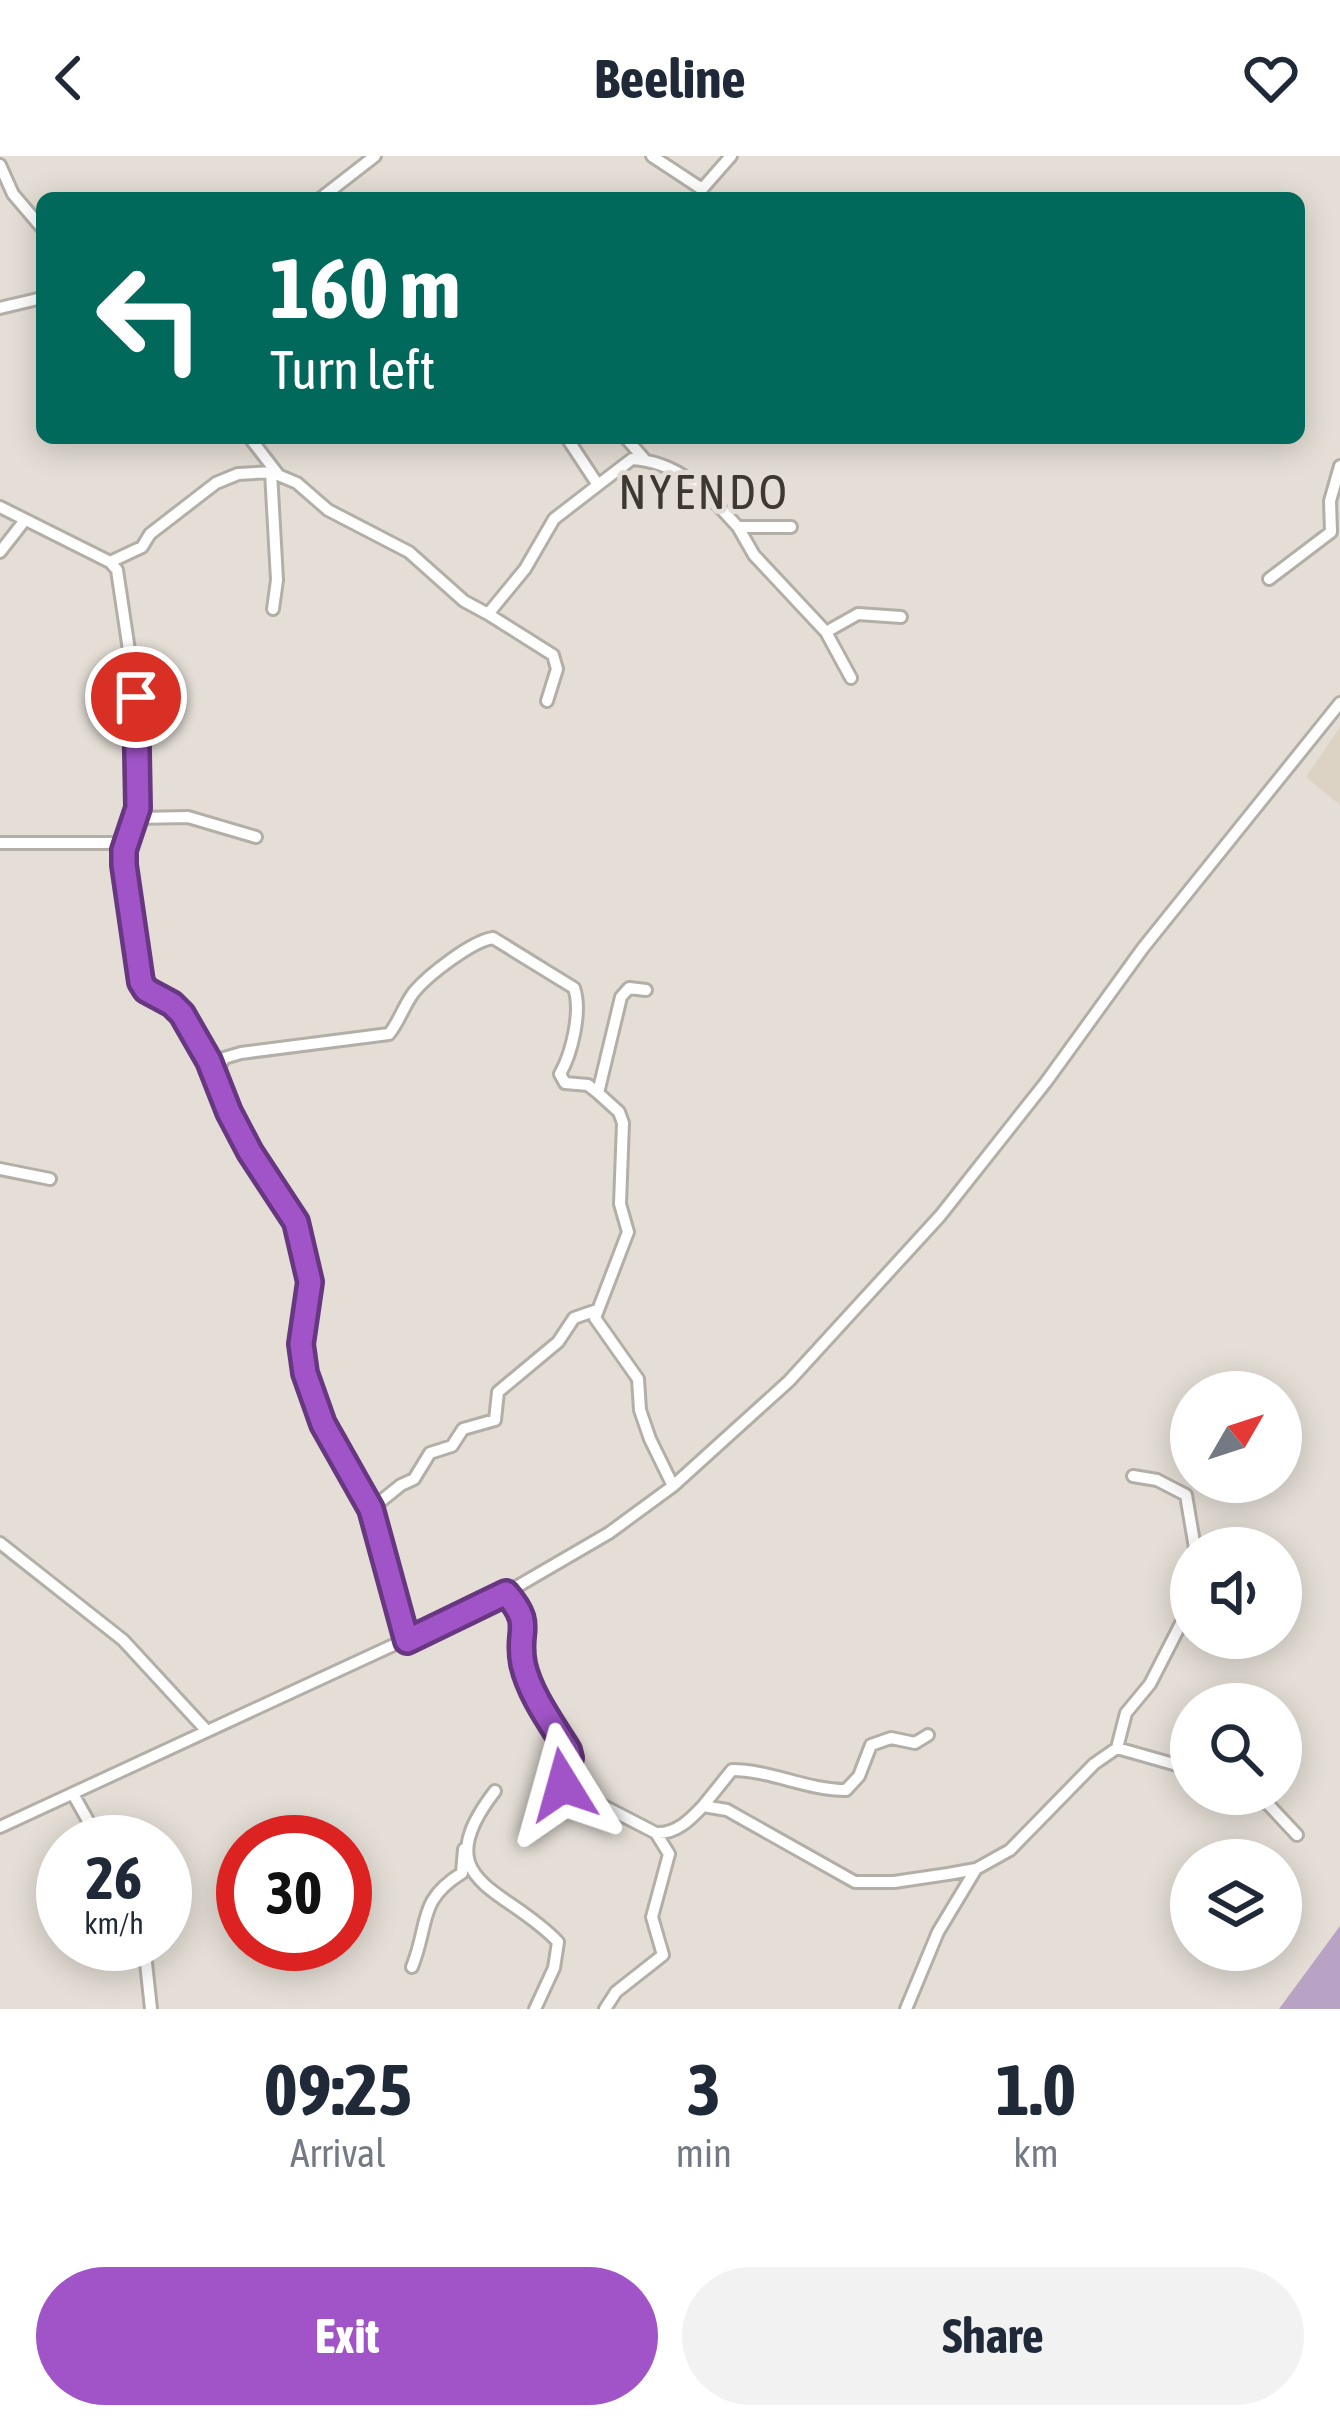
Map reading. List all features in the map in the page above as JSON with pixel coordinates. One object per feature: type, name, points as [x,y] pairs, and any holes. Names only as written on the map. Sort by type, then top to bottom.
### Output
[{"type":"street","points":[[329,192],[376,156]]},
{"type":"street","points":[[652,156],[702,189],[731,156]]},
{"type":"street","points":[[0,165],[13,194],[36,221]]},
{"type":"street","points":[[0,308],[36,299]]},
{"type":"street","points":[[254,444],[274,473],[277,580],[273,609]]},
{"type":"street","points":[[571,444],[598,485]]},
{"type":"street","points":[[631,444],[645,460]]},
{"type":"street","points":[[488,614],[525,569],[554,519],[628,461],[645,460],[677,468],[738,527],[754,555],[826,632],[851,678]]},
{"type":"street","points":[[1269,579],[1331,532],[1330,501],[1340,466]]},
{"type":"street","points":[[110,562],[142,547],[151,534],[216,483],[238,474],[274,473],[297,482],[328,510],[410,552],[464,601],[553,656],[557,669],[547,701]]},
{"type":"street","points":[[0,507],[110,562],[121,581],[133,656],[136,818],[124,865],[141,982],[182,1014],[250,1152],[296,1222],[310,1282],[301,1344],[305,1373],[323,1424],[371,1509],[407,1641]]},
{"type":"street","points":[[0,552],[25,520]]},
{"type":"street","points":[[738,527],[790,527]]},
{"type":"street","points":[[826,632],[858,614],[901,617]]},
{"type":"street","points":[[0,1827],[506,1593],[609,1533],[673,1486],[789,1381],[940,1216],[1143,948],[1337,711]]},
{"type":"street","points":[[136,818],[188,817],[256,837]]},
{"type":"street","points":[[0,833],[1,843],[127,843]]},
{"type":"street","points":[[214,1076],[224,1058],[241,1053],[389,1034],[414,992],[473,942],[493,938],[574,988],[578,1004],[560,1074],[566,1083],[588,1085],[622,1117],[620,1204],[628,1232],[596,1322],[638,1379],[640,1410],[673,1486]]},
{"type":"street","points":[[598,1093],[621,997],[629,988],[646,990]]},
{"type":"street","points":[[0,1169],[50,1179]]},
{"type":"street","points":[[371,1509],[414,1479],[430,1453],[452,1447],[463,1429],[495,1420],[498,1392],[558,1342],[574,1318],[597,1310]]},
{"type":"street","points":[[1133,1476],[1156,1480],[1186,1495],[1195,1527]]},
{"type":"street","points":[[0,1543],[124,1640],[206,1730]]},
{"type":"street","points":[[506,1593],[525,1620],[522,1660],[529,1681],[568,1750],[563,1785],[656,1833],[668,1834],[689,1821],[732,1769],[846,1790],[859,1776],[872,1745],[891,1738],[915,1743],[928,1735]]},
{"type":"street","points":[[703,1806],[727,1810],[855,1882],[894,1882],[976,1869],[1010,1850],[1094,1764],[1117,1748],[1126,1713],[1150,1684],[1170,1645]]},
{"type":"street","points":[[1117,1748],[1170,1763]]},
{"type":"street","points":[[412,1967],[427,1910],[438,1888],[462,1873],[474,1818],[495,1791]]},
{"type":"street","points":[[73,1794],[85,1815]]},
{"type":"street","points":[[1278,1815],[1297,1835]]},
{"type":"street","points":[[605,2009],[616,1993],[663,1955],[652,1917],[669,1854],[656,1833]]},
{"type":"street","points":[[465,1846],[476,1880],[558,1942],[554,1968],[535,2009]]},
{"type":"street","points":[[906,2009],[938,1932],[976,1869]]},
{"type":"street","points":[[146,1971],[151,2009]]},
{"type":"shaded area","points":[[1340,727],[1340,805],[1306,777]]},
{"type":"shaded area","points":[[1340,1926],[1340,2009],[1279,2009]]},
{"type":"district","name":"NYENDO","points":[[704,491]]},
{"type":"route","points":[[136,697],[138,808],[124,865],[141,982],[150,994],[182,1014],[250,1152],[296,1222],[310,1282],[301,1344],[305,1373],[323,1424],[371,1509],[407,1641],[506,1593],[525,1620],[522,1660],[529,1681],[568,1750],[563,1785]]}]
